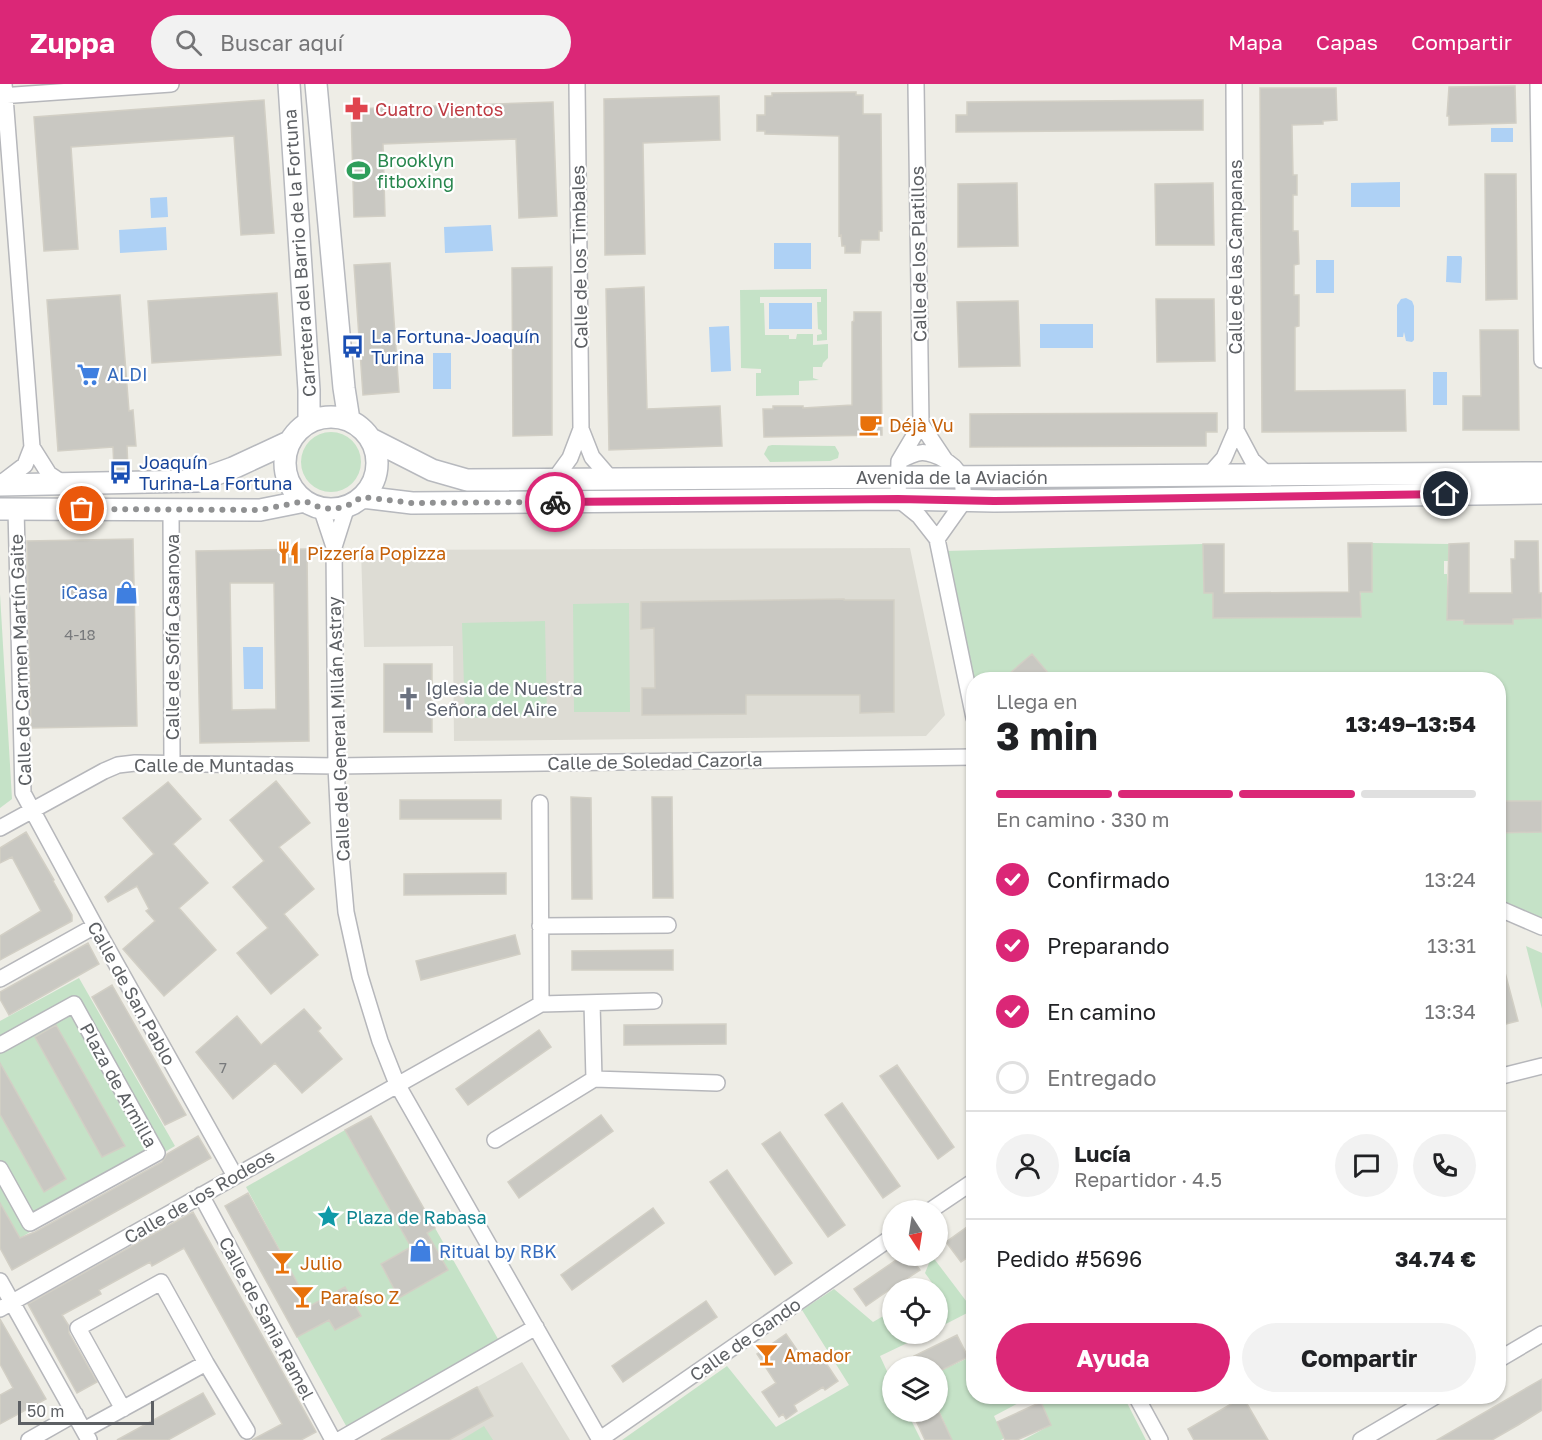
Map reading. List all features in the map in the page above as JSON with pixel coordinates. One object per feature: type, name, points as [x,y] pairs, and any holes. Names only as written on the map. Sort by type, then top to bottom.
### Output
[{"type":"main road","name":"Carretera del Barrio de la Fortuna","points":[[289,84],[309,390],[309,422]]},
{"type":"main road","name":"Carretera del Barrio de la Fortuna","points":[[316,84],[344,388],[349,420]]},
{"type":"main road","points":[[8,508],[260,510],[313,505],[334,509],[355,502],[370,488],[375,476],[376,451],[371,439],[358,425],[349,420],[329,417],[309,422],[301,427],[289,442],[285,455],[288,481],[295,492],[313,505]]},
{"type":"main road","name":"Avenida de la Aviación","points":[[371,439],[447,476],[467,480],[611,479],[898,469],[962,477],[1542,473]]},
{"type":"main road","points":[[0,484],[197,481],[233,468],[289,442]]},
{"type":"main road","name":"Avenida de la Aviación","points":[[355,502],[898,499],[964,501],[1542,493]]},
{"type":"street","points":[[0,484],[25,465],[32,447],[3,92],[171,84]]},
{"type":"street","name":"Calle de los Timbales","points":[[577,84],[581,429],[592,457],[611,479]]},
{"type":"street","name":"Calle de los Platillos","points":[[916,84],[921,424]]},
{"type":"street","name":"Calle de las Campanas","points":[[1208,476],[1224,458],[1236,430],[1234,84]]},
{"type":"street","points":[[1538,84],[1542,360]]},
{"type":"street","points":[[945,460],[921,424],[898,469],[898,499],[919,516],[937,539],[966,679]]},
{"type":"street","name":"Calle de los Timbales","points":[[554,480],[570,458],[581,429]]},
{"type":"street","name":"Calle de las Campanas","points":[[1236,430],[1252,460],[1268,475]]},
{"type":"street","points":[[32,447],[49,474],[65,484]]},
{"type":"street","points":[[898,469],[916,452],[925,452],[945,460],[962,477],[964,501],[937,539]]},
{"type":"street","name":"Calle del General Millán Astray","points":[[355,502],[334,547],[336,765],[340,845],[348,922],[360,976],[380,1041],[397,1084],[599,1440]]},
{"type":"street","name":"Calle del General Millán Astray","points":[[313,505],[334,547]]},
{"type":"street","name":"Calle de Carmen Martín Gaite","points":[[8,508],[23,792],[31,809]]},
{"type":"street","name":"Calle de Sofía Casanova","points":[[171,510],[172,763]]},
{"type":"street","name":"Calle de Soledad Cazorla","points":[[336,765],[966,757]]},
{"type":"street","name":"Calle de Muntadas","points":[[0,828],[31,809],[118,765],[172,763],[336,765]]},
{"type":"street","points":[[540,803],[541,1004]]},
{"type":"street","name":"Calle de San Pablo","points":[[31,809],[235,1176]]},
{"type":"street","points":[[1506,911],[1542,927]]},
{"type":"street","points":[[540,927],[668,925]]},
{"type":"street","points":[[0,979],[95,926]]},
{"type":"street","points":[[397,1084],[541,1004],[654,1001]]},
{"type":"street","points":[[592,1003],[594,1078]]},
{"type":"street","name":"Plaza de Armilla","points":[[0,1045],[74,1004],[157,1153],[30,1224],[0,1169]]},
{"type":"street","points":[[1506,1075],[1542,1066]]},
{"type":"street","points":[[495,1140],[594,1078],[717,1083]]},
{"type":"street","name":"Calle de los Rodeos","points":[[6,1306],[397,1084]]},
{"type":"street","points":[[946,1200],[966,1186]]},
{"type":"street","name":"Calle de Sania Ramel","points":[[201,1195],[333,1440]]},
{"type":"street","name":"Calle de Gando","points":[[599,1440],[882,1244]]},
{"type":"street","points":[[0,1281],[6,1306],[87,1435],[123,1408],[206,1363]]},
{"type":"street","points":[[123,1408],[78,1328],[161,1282],[247,1431]]},
{"type":"street","points":[[339,1440],[536,1327]]},
{"type":"street","points":[[1506,1355],[1542,1334]]},
{"type":"street","points":[[1141,1404],[1161,1434]]},
{"type":"street","points":[[1361,1440],[1422,1404]]},
{"type":"street","points":[[29,1440],[75,1414]]},
{"type":"shaded area","points":[[910,548],[945,715],[926,736],[454,741],[453,646],[364,647],[361,550]]},
{"type":"shaded area","points":[[522,1362],[570,1440],[381,1440]]},
{"type":"green space","points":[[827,289],[827,340],[817,341],[817,335],[822,334],[818,329],[817,302],[821,302],[821,297],[760,297],[760,303],[764,303],[765,335],[789,335],[789,339],[796,339],[797,334],[813,334],[813,345],[828,344],[828,358],[822,367],[813,367],[813,378],[819,380],[799,381],[799,395],[756,396],[756,373],[761,373],[761,369],[741,368],[740,290]]},
{"type":"green space","points":[[331,432],[348,437],[356,445],[361,462],[356,479],[348,487],[331,492],[314,487],[306,479],[301,462],[306,445],[314,437]]},
{"type":"green space","points":[[768,446],[835,446],[839,453],[838,458],[830,461],[770,462],[764,454]]},
{"type":"green space","points":[[1372,543],[1449,544],[1449,561],[1444,561],[1444,574],[1447,574],[1448,620],[1513,624],[1513,619],[1542,618],[1542,920],[1506,904],[1506,672],[972,672],[946,551],[1203,544],[1204,593],[1213,593],[1213,618],[1360,617],[1361,592],[1372,591]]},
{"type":"green space","points":[[0,594],[12,799],[0,808]]},
{"type":"green space","points":[[629,603],[630,712],[574,712],[573,604]]},
{"type":"green space","points":[[545,621],[547,716],[465,718],[462,623]]},
{"type":"green space","points":[[1526,946],[1542,953],[1542,1009]]},
{"type":"green space","points":[[79,978],[175,1146],[20,1238],[0,1203],[0,1021]]},
{"type":"green space","points":[[345,1130],[411,1247],[381,1265],[399,1297],[427,1233],[435,1228],[502,1346],[350,1433],[297,1337],[329,1320],[335,1330],[361,1316],[345,1287],[310,1306],[246,1187]]},
{"type":"green space","points":[[928,1266],[940,1266],[966,1301],[966,1314],[948,1323],[948,1278],[929,1278],[925,1273]]},
{"type":"green space","points":[[834,1289],[873,1322],[882,1317],[882,1344],[905,1344],[880,1356],[882,1360],[882,1422],[912,1422],[921,1440],[622,1440],[727,1366],[776,1427],[849,1385],[802,1310]]},
{"type":"green space","points":[[966,1359],[966,1404],[1017,1404],[994,1416],[1004,1438],[1001,1440],[952,1440],[944,1422],[948,1422],[948,1367]]},
{"type":"green space","points":[[1040,1404],[1128,1404],[1146,1440],[1023,1440],[1051,1425]]},
{"type":"green space","points":[[484,1426],[493,1440],[461,1440]]},
{"type":"water","points":[[1491,128],[1513,128],[1513,142],[1491,142]]},
{"type":"water","points":[[1400,182],[1400,207],[1351,207],[1351,183]]},
{"type":"water","points":[[167,197],[168,217],[151,218],[150,198]]},
{"type":"water","points":[[491,225],[493,251],[445,253],[444,227]]},
{"type":"water","points":[[166,227],[167,250],[120,253],[119,230]]},
{"type":"water","points":[[774,243],[811,243],[811,269],[774,269]]},
{"type":"water","points":[[1447,256],[1461,256],[1461,283],[1446,282]]},
{"type":"water","points":[[1316,260],[1334,260],[1334,293],[1316,293]]},
{"type":"water","points":[[1406,298],[1412,301],[1414,306],[1414,340],[1412,342],[1406,341],[1404,332],[1403,337],[1397,337],[1397,305],[1401,299]]},
{"type":"water","points":[[769,303],[812,303],[812,329],[769,329]]},
{"type":"water","points":[[1040,324],[1093,324],[1093,348],[1040,348]]},
{"type":"water","points":[[729,326],[731,371],[711,372],[709,327]]},
{"type":"water","points":[[433,353],[451,353],[451,389],[433,389]]},
{"type":"water","points":[[1433,372],[1447,372],[1447,405],[1433,405]]},
{"type":"water","points":[[243,647],[263,647],[263,689],[244,689]]},
{"type":"building","points":[[1515,86],[1516,123],[1449,125],[1449,116],[1447,116],[1449,87]]},
{"type":"building","points":[[1260,88],[1336,88],[1337,120],[1323,121],[1323,124],[1292,125],[1293,175],[1297,175],[1297,195],[1293,195],[1293,231],[1298,231],[1299,264],[1294,265],[1294,295],[1299,295],[1299,326],[1295,327],[1295,391],[1405,390],[1406,431],[1262,432]]},
{"type":"building","points":[[856,92],[856,95],[863,95],[863,114],[881,114],[882,231],[879,231],[879,240],[861,240],[860,253],[845,253],[845,246],[842,246],[841,235],[839,236],[839,136],[765,134],[765,131],[757,131],[757,115],[765,115],[765,96],[772,96],[772,93]]},
{"type":"building","points":[[719,96],[720,140],[643,143],[645,254],[605,255],[604,99]]},
{"type":"building","points":[[264,100],[274,233],[241,235],[234,136],[71,147],[78,249],[44,251],[34,117]]},
{"type":"building","points":[[1203,100],[1203,130],[956,132],[956,115],[967,115],[967,102]]},
{"type":"building","points":[[553,102],[557,216],[519,218],[516,139],[383,144],[385,216],[354,217],[351,109]]},
{"type":"building","points":[[1485,174],[1516,174],[1517,299],[1486,300]]},
{"type":"building","points":[[1017,183],[1018,246],[958,247],[958,184]]},
{"type":"building","points":[[1213,183],[1214,245],[1156,245],[1155,184]]},
{"type":"building","points":[[390,263],[399,392],[363,395],[354,265]]},
{"type":"building","points":[[552,267],[552,435],[513,436],[512,268]]},
{"type":"building","points":[[644,287],[647,409],[720,406],[722,446],[609,450],[606,289]]},
{"type":"building","points":[[277,293],[281,355],[152,363],[148,301]]},
{"type":"building","name":"ALDI","points":[[120,295],[129,411],[133,410],[136,446],[127,446],[128,470],[114,470],[113,447],[58,451],[47,300]]},
{"type":"building","points":[[1156,299],[1214,299],[1215,361],[1157,362]]},
{"type":"building","points":[[1018,301],[1020,366],[959,367],[957,302]]},
{"type":"building","points":[[854,312],[881,312],[882,435],[764,437],[763,409],[773,409],[773,406],[803,406],[803,408],[852,405]]},
{"type":"building","points":[[1480,330],[1518,330],[1519,430],[1463,430],[1463,396],[1481,396]]},
{"type":"building","points":[[1217,413],[1217,432],[1206,432],[1206,446],[970,447],[970,414]]},
{"type":"building","points":[[133,539],[137,726],[31,728],[27,541]]},
{"type":"building","points":[[1515,541],[1538,541],[1542,618],[1513,619],[1513,624],[1464,624],[1464,620],[1447,620],[1449,544],[1469,543],[1469,593],[1512,593],[1511,559],[1515,559]]},
{"type":"building","points":[[1348,543],[1372,543],[1372,592],[1360,592],[1361,617],[1213,618],[1213,593],[1204,593],[1203,544],[1224,544],[1224,593],[1349,592]]},
{"type":"building","points":[[307,549],[309,741],[200,743],[196,551]],"holes":[[[230,583],[274,583],[276,709],[232,710]]]},
{"type":"building","points":[[894,600],[894,712],[860,713],[860,695],[746,695],[746,714],[642,715],[642,688],[655,688],[654,628],[641,629],[641,602]]},
{"type":"building","points":[[1032,654],[1047,672],[1011,672]]},
{"type":"building","name":"Iglesia de Nuestra Señora del Aire","points":[[384,664],[432,664],[432,732],[384,732]]},
{"type":"building","points":[[276,781],[310,823],[279,847],[314,889],[284,914],[318,955],[271,994],[237,953],[268,928],[233,887],[264,861],[230,820]]},
{"type":"building","points":[[168,782],[201,819],[173,844],[208,883],[179,908],[216,950],[164,996],[123,949],[155,921],[146,911],[149,909],[137,886],[108,902],[105,897],[154,854],[123,818]]},
{"type":"building","points":[[571,797],[591,798],[592,899],[572,899]]},
{"type":"building","points":[[652,797],[672,797],[673,898],[653,898]]},
{"type":"building","points":[[400,800],[501,800],[501,819],[400,819]]},
{"type":"building","points":[[1506,801],[1542,801],[1542,832],[1506,833]]},
{"type":"building","points":[[26,832],[54,880],[72,915],[72,921],[0,960],[0,936],[41,911],[12,857],[0,863],[0,848]]},
{"type":"building","points":[[506,873],[506,894],[404,895],[404,874]]},
{"type":"building","points":[[515,935],[520,954],[421,980],[416,961]]},
{"type":"building","points":[[88,943],[99,964],[9,1015],[0,999],[0,992]]},
{"type":"building","points":[[673,950],[673,970],[572,970],[572,951]]},
{"type":"building","points":[[1506,976],[1518,1021],[1506,1024]]},
{"type":"building","points":[[112,985],[186,1115],[165,1125],[92,997]]},
{"type":"building","points":[[304,1009],[321,1028],[318,1031],[342,1059],[302,1093],[275,1063],[233,1099],[196,1052],[237,1016],[261,1045]]},
{"type":"building","points":[[726,1024],[726,1044],[624,1045],[624,1025]]},
{"type":"building","points":[[56,1025],[125,1146],[102,1157],[35,1037]]},
{"type":"building","points":[[539,1030],[551,1047],[468,1105],[456,1089]]},
{"type":"building","points":[[0,1063],[66,1179],[44,1192],[0,1114]]},
{"type":"building","points":[[897,1065],[954,1147],[938,1159],[880,1076]]},
{"type":"building","points":[[842,1103],[900,1186],[883,1198],[825,1115]]},
{"type":"building","points":[[601,1115],[613,1131],[519,1198],[508,1182]]},
{"type":"building","points":[[371,1116],[435,1228],[427,1233],[448,1270],[399,1298],[381,1264],[411,1247],[345,1130]]},
{"type":"building","points":[[780,1132],[845,1225],[828,1237],[762,1144]]},
{"type":"building","points":[[198,1136],[211,1158],[12,1270],[0,1248],[0,1203],[20,1238],[162,1162],[167,1154]]},
{"type":"building","points":[[727,1170],[792,1263],[775,1275],[710,1182]]},
{"type":"building","points":[[248,1193],[310,1306],[345,1287],[361,1316],[335,1330],[329,1320],[297,1337],[225,1206]]},
{"type":"building","points":[[653,1208],[664,1223],[572,1290],[561,1275]]},
{"type":"building","points":[[193,1212],[316,1432],[301,1440],[252,1440],[282,1424],[184,1248],[152,1266],[150,1262],[99,1290],[101,1294],[62,1315],[69,1326],[69,1333],[97,1382],[77,1393],[28,1304]]},
{"type":"building","points":[[966,1228],[966,1259],[961,1262],[948,1245],[948,1241]]},
{"type":"building","points":[[887,1266],[917,1266],[920,1270],[908,1278],[882,1278],[882,1295],[866,1306],[854,1289]]},
{"type":"building","points":[[706,1301],[717,1317],[623,1382],[612,1366]]},
{"type":"building","points":[[0,1319],[46,1399],[0,1424],[0,1395],[13,1388],[0,1364]]},
{"type":"building","points":[[786,1334],[806,1363],[820,1354],[838,1381],[825,1390],[823,1387],[794,1405],[797,1411],[786,1419],[783,1414],[779,1417],[762,1392],[776,1383],[757,1354]]},
{"type":"building","points":[[957,1335],[966,1353],[966,1358],[948,1367],[948,1356],[914,1356],[939,1344],[948,1344],[948,1339]]},
{"type":"building","points":[[1542,1379],[1542,1410],[1518,1425],[1492,1440],[1437,1440],[1499,1404],[1506,1404],[1506,1400]]},
{"type":"building","points":[[477,1387],[493,1416],[449,1440],[381,1440]]},
{"type":"building","points":[[203,1393],[215,1414],[168,1440],[117,1440]]},
{"type":"building","points":[[1037,1404],[1042,1404],[1051,1425],[1017,1440],[1005,1440],[997,1422]]},
{"type":"building","points":[[1231,1404],[1247,1404],[1268,1440],[1194,1440],[1188,1429]]},
{"type":"building","points":[[917,1422],[944,1422],[952,1440],[925,1440]]},
{"type":"way so far","points":[[82,509],[260,510],[305,501],[312,506],[334,509],[347,506],[362,497],[412,503],[555,502]]},
{"type":"place","name":"Cuatro Vientos","points":[[357,109]]},
{"type":"place","name":"Brooklyn fitboxing","points":[[359,170]]},
{"type":"place","name":"La Fortuna-Joaquín Turina","points":[[353,346]]},
{"type":"place","name":"ALDI","points":[[89,374]]},
{"type":"place","name":"Déjà Vu","points":[[871,425]]},
{"type":"place","name":"Joaquín Turina-La Fortuna","points":[[121,472]]},
{"type":"place","name":"Pizzería Popizza","points":[[289,553]]},
{"type":"place","name":"iCasa","points":[[126,592]]},
{"type":"place","name":"Iglesia de Nuestra Señora del Aire","points":[[408,698]]},
{"type":"place","name":"Plaza de Rabasa","points":[[328,1217]]},
{"type":"place","name":"Ritual by RBK","points":[[421,1251]]},
{"type":"place","name":"Julio","points":[[282,1263]]},
{"type":"place","name":"Paraíso Z","points":[[302,1297]]},
{"type":"place","name":"Amador","points":[[766,1355]]},
{"type":"route","points":[[555,502],[898,499],[994,501],[1446,494]]}]
